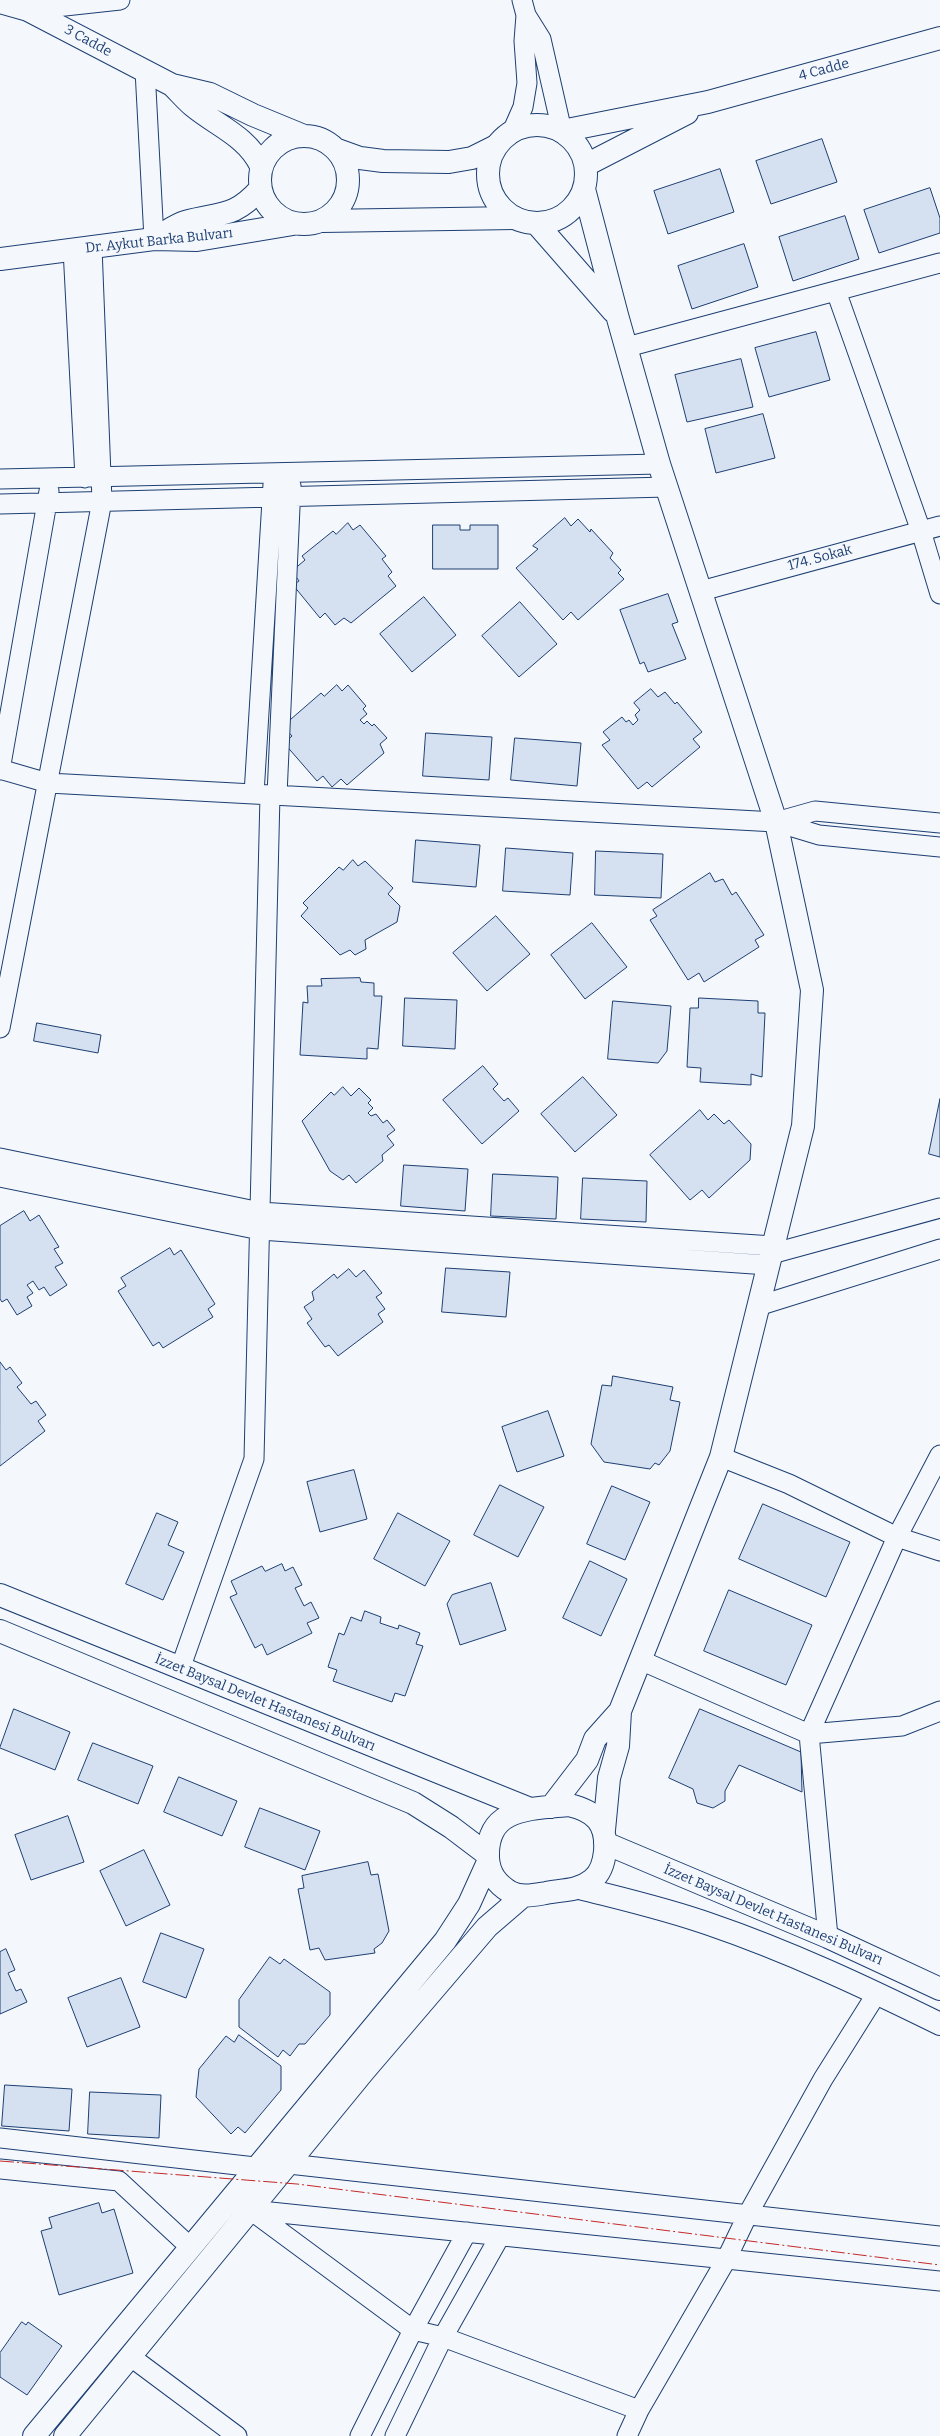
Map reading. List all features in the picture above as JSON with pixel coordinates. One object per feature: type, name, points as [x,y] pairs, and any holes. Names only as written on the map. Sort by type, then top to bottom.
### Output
[{"type":"main road","name":"3 Cadde","points":[[0,2],[28,10],[172,85]]},
{"type":"main road","name":"4 Cadde","points":[[708,102],[940,38]]},
{"type":"main road","points":[[172,85],[210,94],[253,115],[304,136],[318,138],[335,149],[360,158],[383,161],[449,162],[472,158],[496,146],[512,132],[524,126],[537,125],[562,131],[708,102]]},
{"type":"main road","points":[[172,85],[193,106],[244,141],[255,152],[261,166],[260,189],[264,201],[271,211],[282,219],[293,224],[306,225],[322,221],[549,222],[562,217],[573,209],[584,189],[586,181],[586,165],[582,152],[573,140],[562,131]]},
{"type":"main road","points":[[586,165],[708,102]]},
{"type":"main road","points":[[261,166],[274,147],[283,141],[304,136]]},
{"type":"main road","points":[[496,146],[488,169],[491,192],[505,212],[526,221],[616,315]]},
{"type":"main road","points":[[322,221],[340,206],[348,184],[347,169],[335,149]]},
{"type":"main road","points":[[154,238],[184,222],[234,212],[248,203],[260,189]]},
{"type":"main road","points":[[580,1888],[592,1880],[600,1871],[604,1860],[609,1778],[618,1746],[620,1711],[721,1457],[802,1126],[812,990],[776,822],[659,464],[627,347],[616,315],[584,189]]},
{"type":"main road","name":"Dr. Aykut Barka Bulvarı","points":[[0,259],[154,238],[196,240],[293,224]]},
{"type":"main road","name":"İzzet Baysal Devlet Hastanesi Bulvarı","points":[[0,1595],[530,1810]]},
{"type":"main road","points":[[0,1631],[413,1803],[451,1827],[488,1859],[494,1879],[511,1893],[523,1896],[580,1888],[714,1925],[754,1940],[877,1993],[940,2024]]},
{"type":"main road","points":[[551,1807],[587,1760],[595,1739],[620,1711]]},
{"type":"main road","name":"İzzet Baysal Devlet Hastanesi Bulvarı","points":[[488,1859],[488,1846],[492,1831],[502,1819],[518,1811],[569,1805],[583,1808],[598,1821],[605,1836],[828,1937],[940,1990]]},
{"type":"main road","points":[[34,2436],[189,2246],[445,1941],[469,1904],[488,1859]]},
{"type":"main road","points":[[65,2436],[364,2071],[487,1927],[523,1896]]},
{"type":"street","points":[[28,10],[120,0]]},
{"type":"street","points":[[524,8],[541,39],[562,131]]},
{"type":"street","points":[[512,132],[523,107],[527,83],[524,40],[524,8]]},
{"type":"street","points":[[145,70],[154,238]]},
{"type":"street","points":[[0,1028],[6,965],[48,783],[102,501],[93,477],[82,248]]},
{"type":"street","points":[[627,347],[940,263]]},
{"type":"street","points":[[836,291],[921,531],[940,594]]},
{"type":"street","points":[[0,479],[659,464]]},
{"type":"street","points":[[180,1669],[254,1459],[260,1221],[267,795],[282,473]]},
{"type":"street","points":[[52,478],[0,770],[48,783],[776,822],[819,834],[940,847]]},
{"type":"street","points":[[0,504],[666,487]]},
{"type":"street","name":"174. Sokak","points":[[701,591],[940,526]]},
{"type":"street","points":[[776,822],[815,811],[940,822]]},
{"type":"street","points":[[0,1158],[260,1221]]},
{"type":"street","points":[[0,1177],[260,1221],[771,1255],[940,1208]]},
{"type":"street","points":[[758,1306],[940,1249]]},
{"type":"street","points":[[828,1937],[809,1734],[897,1537],[940,1455]]},
{"type":"street","points":[[721,1457],[788,1484],[897,1537],[940,1551]]},
{"type":"street","points":[[640,1660],[809,1734],[902,1726],[940,1711]]},
{"type":"street","points":[[627,2436],[639,2410],[726,2260],[748,2214],[823,2079],[877,1993]]},
{"type":"street","points":[[0,2138],[255,2167]]},
{"type":"street","points":[[289,2164],[940,2236]]},
{"type":"street","points":[[0,2169],[119,2181],[189,2246]]},
{"type":"street","points":[[251,2210],[940,2282]]},
{"type":"street","points":[[251,2210],[413,2330],[443,2337],[639,2410]]},
{"type":"street","points":[[360,2436],[413,2330],[467,2232]]},
{"type":"street","points":[[395,2436],[443,2337],[500,2236]]},
{"type":"street","points":[[131,2357],[237,2436]]},
{"type":"building","points":[[822,139],[837,182],[771,204],[756,161]]},
{"type":"building","points":[[720,169],[734,212],[668,234],[654,191]]},
{"type":"building","points":[[930,188],[940,218],[940,233],[879,253],[864,210]]},
{"type":"building","points":[[845,216],[859,259],[793,281],[779,237]]},
{"type":"building","points":[[744,244],[758,287],[692,309],[678,266]]},
{"type":"building","points":[[816,332],[830,380],[769,397],[755,348]]},
{"type":"building","points":[[741,359],[753,407],[687,422],[675,375]]},
{"type":"building","points":[[763,414],[775,458],[716,473],[705,429]]},
{"type":"building","points":[[565,518],[571,526],[578,519],[590,532],[591,529],[613,553],[610,558],[621,570],[618,573],[624,579],[578,620],[571,612],[563,620],[516,568],[538,549],[533,546]]},
{"type":"building","points":[[348,523],[353,530],[360,525],[386,556],[382,559],[392,572],[388,576],[396,586],[351,623],[344,618],[335,625],[325,613],[320,618],[293,585],[299,581],[292,571],[305,560],[302,556],[333,531],[336,534]]},
{"type":"building","points":[[433,525],[460,525],[460,530],[470,530],[470,525],[498,525],[498,569],[433,569]]},
{"type":"building","points":[[668,594],[678,622],[672,624],[686,659],[648,672],[644,662],[640,664],[620,610]]},
{"type":"building","points":[[424,597],[456,635],[412,672],[380,634]]},
{"type":"building","points":[[520,602],[557,644],[519,677],[482,636]]},
{"type":"building","points":[[337,685],[342,691],[348,685],[366,706],[363,709],[367,714],[360,720],[364,724],[367,721],[372,726],[374,724],[387,738],[380,744],[384,753],[347,785],[341,779],[332,787],[323,776],[317,781],[284,743],[292,736],[283,726],[321,693],[324,696]]},
{"type":"building","points":[[651,689],[658,697],[665,692],[675,704],[677,702],[702,732],[693,739],[700,747],[652,787],[647,782],[638,789],[602,745],[610,740],[603,732],[622,717],[626,722],[629,720],[633,725],[638,720],[635,715],[640,710],[634,703]]},
{"type":"building","points":[[426,733],[492,737],[489,780],[423,776]]},
{"type":"building","points":[[515,738],[581,743],[577,786],[511,780]]},
{"type":"building","points":[[416,840],[480,845],[476,887],[413,882]]},
{"type":"building","points":[[506,848],[573,853],[570,895],[503,891]]},
{"type":"building","points":[[596,851],[663,854],[661,898],[595,895]]},
{"type":"building","points":[[353,860],[358,866],[365,861],[393,888],[388,894],[400,906],[397,922],[365,940],[366,949],[355,955],[350,950],[340,955],[301,916],[308,908],[303,903],[339,867],[343,870]]},
{"type":"building","points":[[710,873],[715,882],[723,879],[732,895],[736,892],[764,935],[755,940],[759,947],[704,982],[699,973],[688,980],[650,920],[657,916],[653,910]]},
{"type":"building","points":[[496,916],[530,954],[487,991],[453,953]]},
{"type":"building","points":[[592,923],[627,967],[585,999],[551,955]]},
{"type":"building","points":[[360,978],[361,982],[374,983],[374,996],[382,996],[378,1049],[367,1048],[367,1059],[300,1055],[303,1002],[308,1003],[307,986],[322,986],[321,979]]},
{"type":"building","points":[[405,998],[457,1000],[455,1049],[403,1046]]},
{"type":"building","points":[[699,998],[758,1001],[758,1013],[765,1013],[762,1077],[751,1074],[751,1085],[700,1082],[701,1068],[687,1067],[690,1008],[698,1008]]},
{"type":"building","points":[[613,1001],[671,1006],[667,1051],[658,1063],[608,1059]]},
{"type":"building","points":[[37,1023],[101,1035],[98,1053],[34,1041]]},
{"type":"building","points":[[483,1066],[498,1084],[493,1089],[504,1101],[508,1098],[519,1111],[482,1144],[443,1100]]},
{"type":"building","points":[[583,1077],[617,1115],[575,1152],[541,1114]]},
{"type":"building","points":[[343,1087],[351,1096],[359,1088],[371,1100],[368,1103],[373,1108],[368,1113],[371,1116],[376,1114],[383,1123],[387,1120],[395,1130],[387,1136],[394,1145],[382,1155],[383,1161],[356,1183],[349,1175],[343,1180],[330,1171],[302,1121],[331,1092],[334,1095]]},
{"type":"building","points":[[940,1099],[940,1157],[929,1154]]},
{"type":"building","points":[[700,1110],[708,1120],[714,1114],[724,1124],[729,1120],[751,1144],[750,1160],[709,1198],[702,1190],[690,1200],[650,1155]]},
{"type":"building","points":[[404,1165],[468,1169],[465,1211],[401,1206]]},
{"type":"building","points":[[493,1174],[558,1177],[556,1219],[491,1216]]},
{"type":"building","points":[[583,1178],[647,1181],[646,1222],[581,1219]]},
{"type":"building","points":[[24,1211],[30,1221],[39,1215],[59,1247],[54,1249],[63,1263],[55,1267],[67,1285],[50,1296],[44,1287],[39,1290],[33,1281],[27,1285],[33,1293],[27,1297],[32,1306],[17,1315],[7,1299],[2,1302],[0,1299],[0,1226]]},
{"type":"building","points":[[170,1248],[174,1255],[181,1250],[215,1304],[208,1309],[213,1317],[163,1348],[159,1342],[153,1346],[118,1291],[126,1286],[121,1278]]},
{"type":"building","points":[[446,1268],[510,1272],[506,1317],[442,1312]]},
{"type":"building","points":[[349,1269],[356,1277],[364,1270],[382,1293],[376,1297],[385,1309],[378,1314],[383,1322],[338,1356],[329,1345],[325,1347],[307,1323],[312,1319],[304,1307],[314,1300],[312,1292],[334,1274],[337,1278]]},
{"type":"building","points":[[0,1362],[6,1370],[10,1367],[22,1383],[17,1387],[31,1404],[36,1401],[46,1415],[38,1421],[45,1431],[0,1466]]},
{"type":"building","points":[[613,1376],[673,1387],[670,1400],[680,1402],[670,1451],[659,1465],[655,1463],[650,1469],[604,1462],[591,1444],[602,1385],[611,1386]]},
{"type":"building","points":[[548,1411],[564,1456],[517,1472],[502,1427]]},
{"type":"building","points":[[354,1470],[367,1519],[320,1532],[307,1482]]},
{"type":"building","points":[[500,1485],[544,1507],[518,1557],[474,1535]]},
{"type":"building","points":[[612,1486],[650,1502],[625,1560],[587,1544]]},
{"type":"building","points":[[763,1504],[850,1542],[826,1597],[739,1559]]},
{"type":"building","points":[[157,1513],[178,1522],[168,1545],[184,1552],[163,1600],[126,1584]]},
{"type":"building","points":[[398,1513],[450,1541],[425,1586],[374,1559]]},
{"type":"building","points":[[590,1561],[627,1579],[601,1636],[563,1618]]},
{"type":"building","points":[[282,1564],[285,1571],[293,1567],[302,1585],[295,1588],[304,1606],[311,1602],[319,1618],[307,1623],[312,1633],[267,1655],[262,1644],[255,1648],[230,1597],[237,1594],[231,1581],[262,1566],[265,1571]]},
{"type":"building","points":[[491,1583],[506,1630],[460,1645],[447,1604],[452,1595]]},
{"type":"building","points":[[729,1590],[812,1625],[786,1685],[704,1651]]},
{"type":"building","points":[[365,1611],[381,1617],[380,1623],[398,1629],[399,1625],[420,1633],[416,1644],[423,1646],[405,1696],[395,1693],[392,1702],[333,1681],[337,1670],[328,1667],[339,1633],[344,1635],[351,1617],[361,1621]]},
{"type":"building","points":[[14,1709],[70,1732],[55,1770],[0,1748]]},
{"type":"building","points":[[700,1709],[801,1752],[802,1792],[739,1765],[725,1791],[725,1801],[713,1808],[697,1803],[693,1789],[669,1778]]},
{"type":"building","points":[[93,1743],[153,1766],[138,1804],[78,1780]]},
{"type":"building","points":[[179,1777],[237,1801],[222,1836],[164,1812]]},
{"type":"building","points":[[260,1808],[320,1831],[305,1870],[245,1847]]},
{"type":"building","points":[[68,1816],[84,1862],[31,1880],[15,1835]]},
{"type":"building","points":[[144,1850],[170,1905],[126,1926],[100,1871]]},
{"type":"building","points":[[368,1862],[371,1875],[378,1874],[389,1931],[382,1943],[374,1949],[375,1953],[325,1960],[319,1948],[310,1950],[298,1889],[304,1888],[302,1876]]},
{"type":"building","points":[[161,1933],[204,1949],[186,1998],[143,1982]]},
{"type":"building","points":[[6,1949],[15,1970],[8,1973],[16,1991],[21,1989],[27,2002],[0,2014],[0,1952]]},
{"type":"building","points":[[270,1957],[280,1964],[284,1959],[330,1992],[330,2015],[305,2044],[299,2044],[290,2056],[283,2050],[278,2057],[239,2027],[239,2000]]},
{"type":"building","points":[[121,1978],[140,2027],[87,2047],[68,1998]]},
{"type":"building","points":[[239,2035],[281,2066],[281,2090],[245,2133],[238,2127],[231,2134],[196,2097],[199,2069],[226,2036],[234,2042]]},
{"type":"building","points":[[5,2085],[72,2089],[69,2131],[2,2126]]},
{"type":"building","points":[[90,2092],[161,2095],[159,2138],[88,2134]]},
{"type":"building","points":[[99,2203],[102,2213],[114,2209],[133,2273],[59,2295],[41,2231],[52,2228],[49,2218]]},
{"type":"building","points":[[22,2322],[26,2325],[28,2322],[62,2346],[27,2395],[0,2377],[0,2353]]},
{"type":"power","points":[[0,2161],[297,2184],[940,2265]]}]
